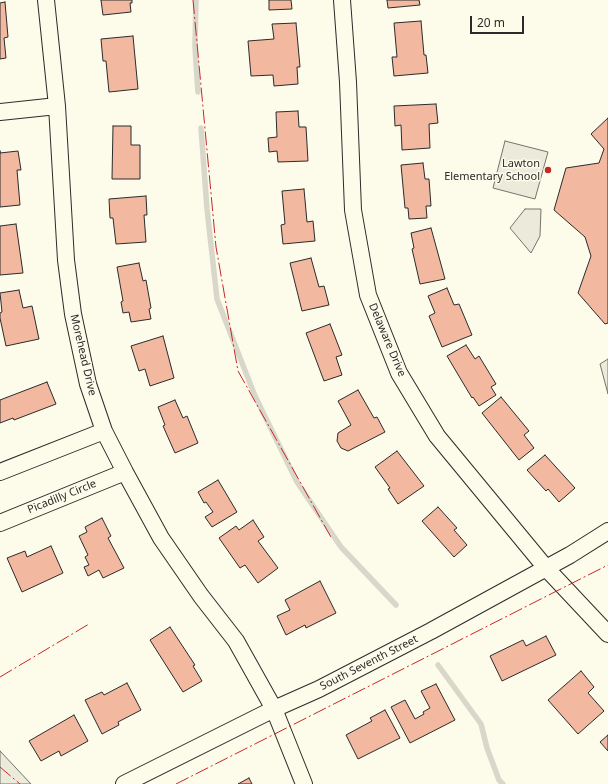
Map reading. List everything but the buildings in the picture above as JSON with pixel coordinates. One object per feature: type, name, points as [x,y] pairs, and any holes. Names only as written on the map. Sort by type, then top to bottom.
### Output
[{"type":"street","name":"Morehead Drive","points":[[46,0],[57,106],[66,260],[73,314],[88,384],[104,431],[125,472],[161,538],[201,596],[236,641],[274,709],[304,784]]},
{"type":"street","name":"Delaware Drive","points":[[342,0],[348,82],[353,210],[368,295],[399,373],[437,436],[546,568],[608,634]]},
{"type":"street","points":[[0,112],[57,106]]},
{"type":"street","points":[[0,472],[104,431]]},
{"type":"street","name":"Picadilly Circle","points":[[0,523],[125,472]]},
{"type":"street","name":"South Seventh Street","points":[[124,784],[274,709],[319,689],[431,631],[546,568],[608,531]]},
{"type":"shaded area","points":[[505,141],[548,152],[535,199],[493,188]]},
{"type":"shaded area","points":[[525,209],[541,209],[540,236],[531,253],[510,228]]},
{"type":"shaded area","points":[[608,359],[608,394],[600,364]]},
{"type":"shaded area","points":[[0,751],[31,784],[0,784]]},
{"type":"waterway","points":[[196,0],[195,47],[198,92]]},
{"type":"waterway","points":[[201,128],[207,209],[217,299],[255,396],[297,482],[341,547],[396,605]]},
{"type":"waterway","points":[[438,665],[481,724],[487,748],[499,780],[503,784]]},
{"type":"power","points":[[193,0],[216,247],[238,371],[332,539]]},
{"type":"power","points":[[176,784],[608,565]]},
{"type":"power","points":[[0,677],[89,624]]},
{"type":"power","points":[[0,767],[20,784]]},
{"type":"place","name":"Lawton Elementary School","points":[[548,170]]}]
